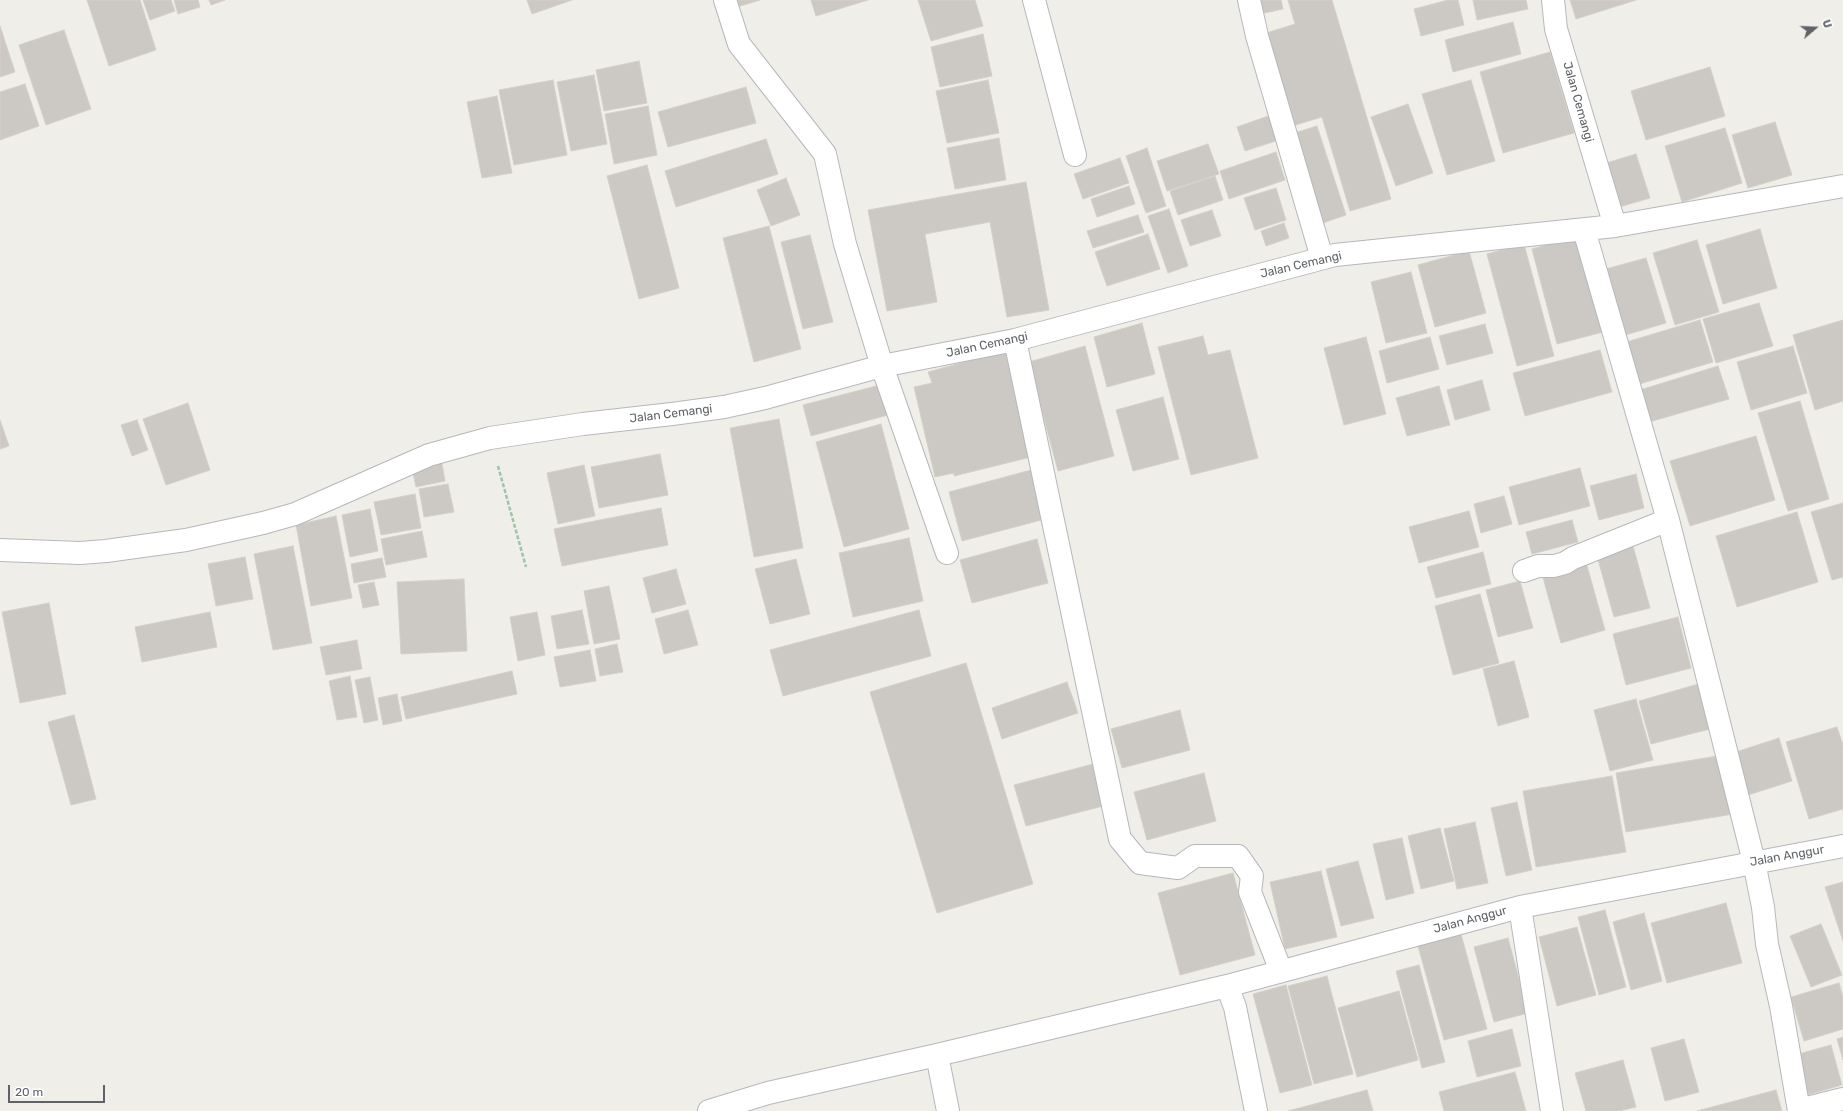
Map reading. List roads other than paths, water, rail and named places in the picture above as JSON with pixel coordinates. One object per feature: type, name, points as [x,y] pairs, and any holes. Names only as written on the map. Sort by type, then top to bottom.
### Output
[{"type":"street","points":[[725,0],[739,44],[825,154],[845,244],[882,366],[947,553]]},
{"type":"street","points":[[1034,0],[1075,155]]},
{"type":"street","points":[[1249,0],[1257,36],[1322,258]]},
{"type":"street","name":"Jalan Cemangi","points":[[1553,0],[1556,29],[1615,226]]},
{"type":"street","name":"Jalan Cemangi","points":[[0,550],[80,553],[106,551],[186,540],[263,523],[302,511],[429,455],[490,438],[583,424],[724,407],[765,398],[882,366],[1015,340],[1322,258],[1615,226],[1843,186]]},
{"type":"street","points":[[1584,230],[1668,520],[1754,862],[1764,907],[1767,944],[1781,1006],[1799,1111],[1843,1099]]},
{"type":"street","points":[[1015,340],[1120,839],[1140,863],[1178,868],[1195,856],[1238,856],[1252,876],[1250,892],[1281,971]]},
{"type":"street","points":[[1524,571],[1538,566],[1554,566],[1565,563],[1573,558],[1668,520]]},
{"type":"street","name":"Jalan Anggur","points":[[709,1111],[768,1093],[937,1055],[1226,986],[1520,907],[1843,846]]},
{"type":"street","points":[[1520,907],[1552,1111]]},
{"type":"street","points":[[1226,986],[1235,1007],[1256,1111]]},
{"type":"street","points":[[937,1055],[948,1111]]}]
